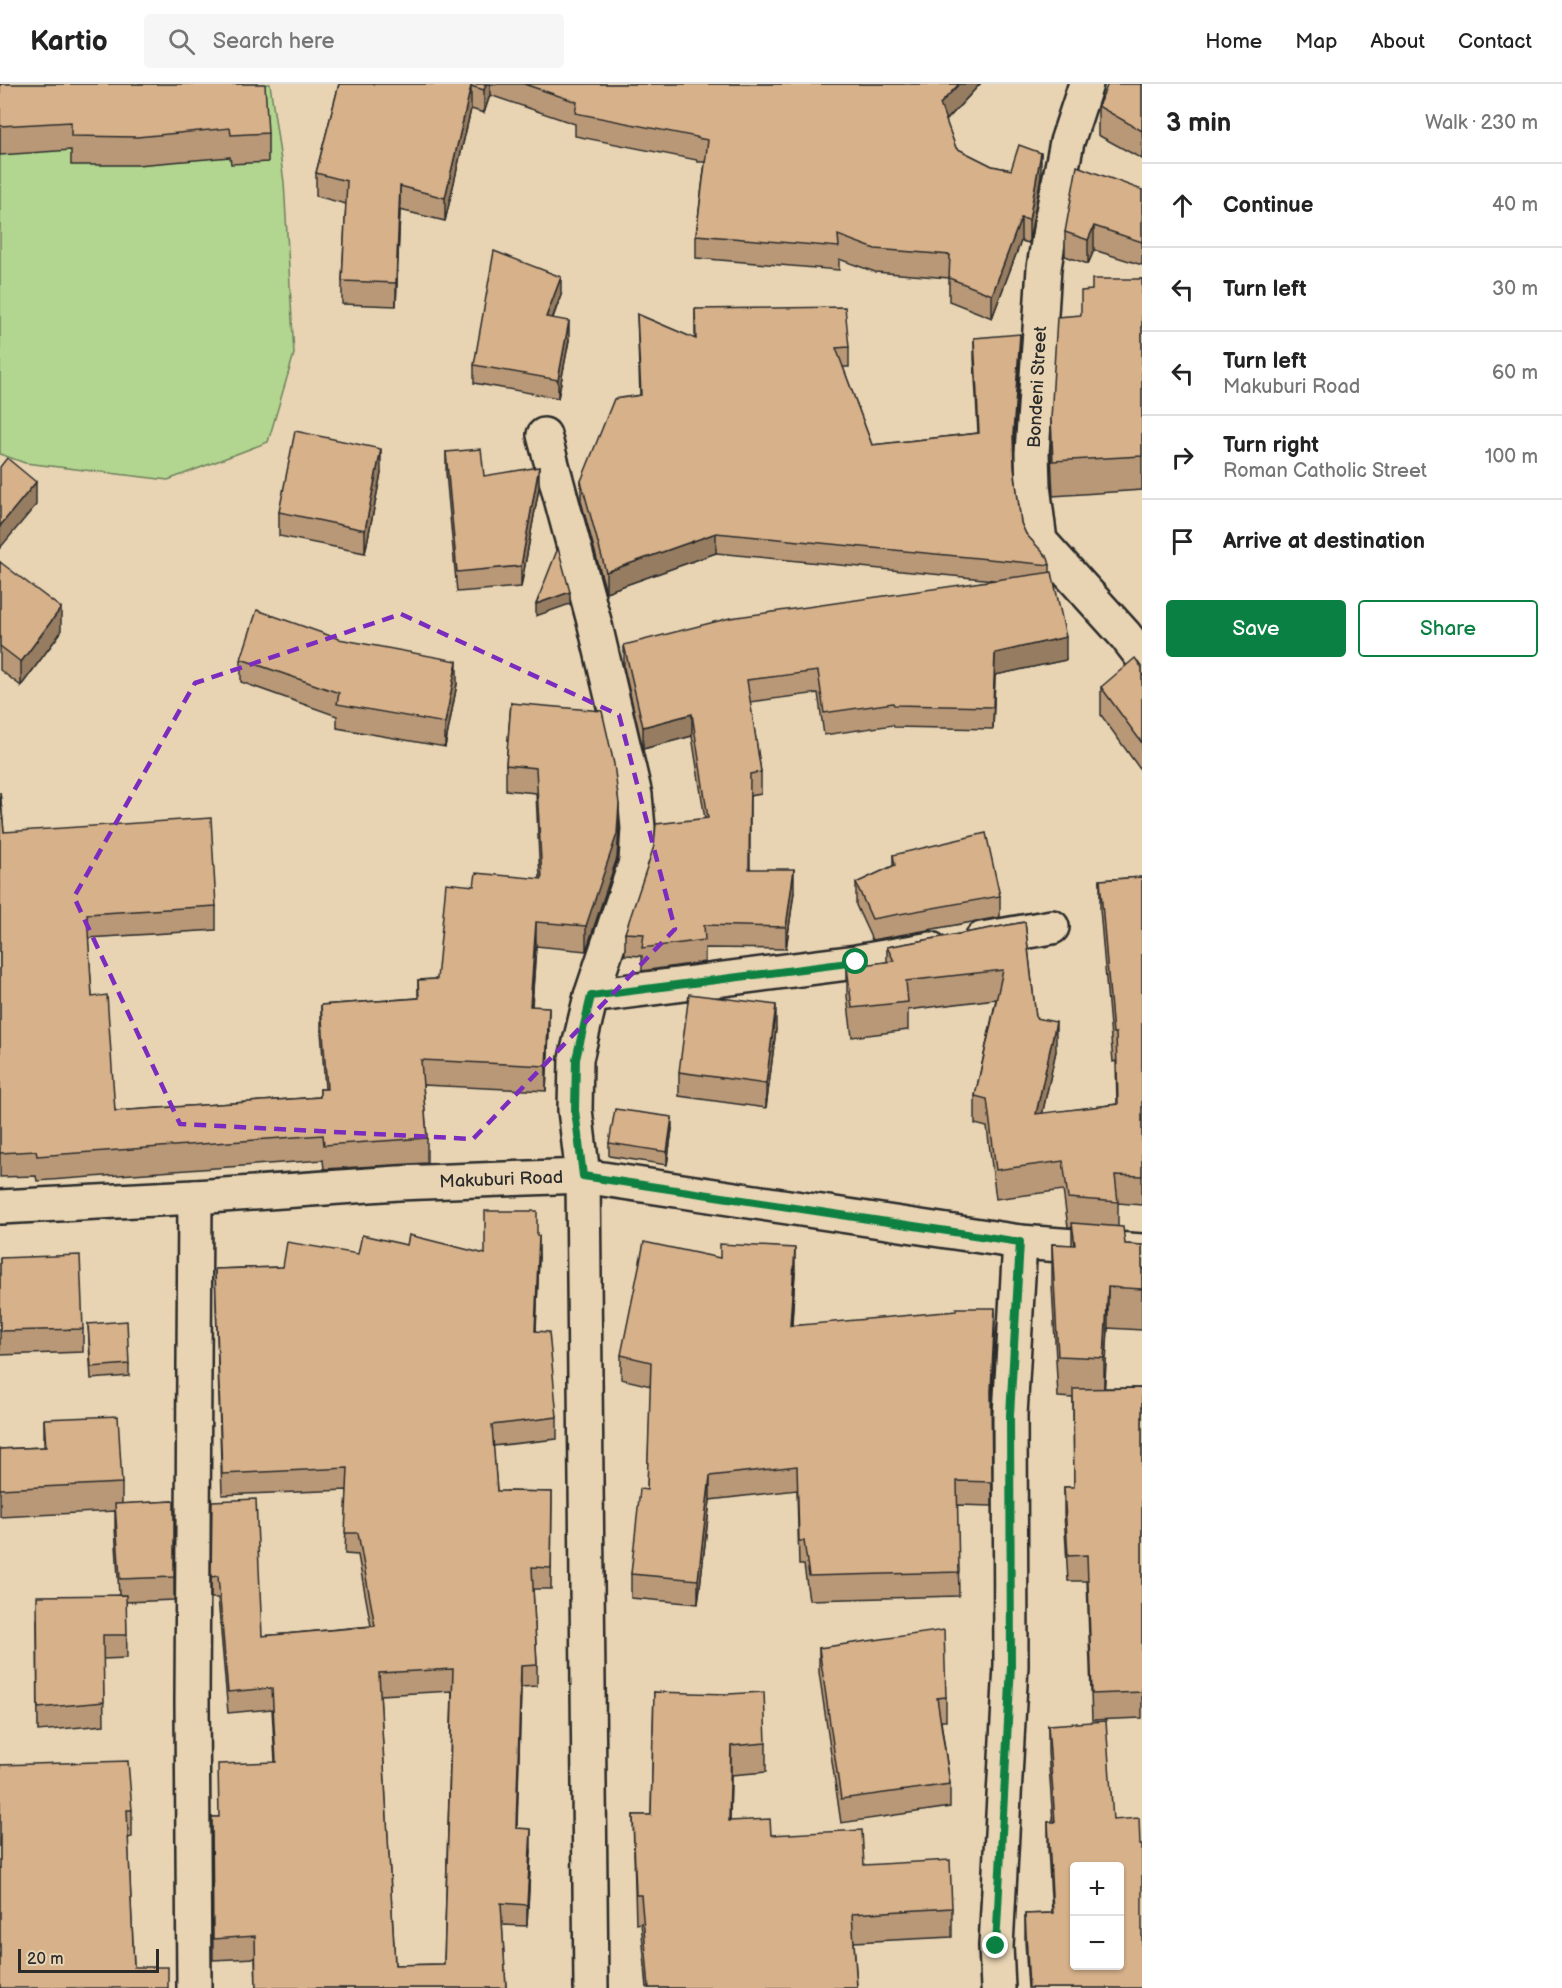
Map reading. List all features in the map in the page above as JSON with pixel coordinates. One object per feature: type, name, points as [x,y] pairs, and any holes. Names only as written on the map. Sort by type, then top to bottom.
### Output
[{"type":"street","name":"Bondeni Street","points":[[1086,84],[1067,142],[1044,268],[1032,453],[1033,486],[1040,541],[1125,634],[1142,657]]},
{"type":"street","points":[[544,435],[596,625],[635,795],[638,828],[636,862],[591,996],[576,1059],[575,1110],[583,1176],[591,1988]]},
{"type":"street","points":[[591,996],[856,962],[1052,927]]},
{"type":"street","name":"Makuburi Road","points":[[0,1207],[398,1183],[583,1176],[1020,1242],[1142,1251]]},
{"type":"street","points":[[194,1988],[192,1702],[195,1197]]},
{"type":"street","points":[[998,1988],[996,1946],[1011,1665],[1010,1415],[1020,1242]]},
{"type":"highlighted area","points":[[401,614],[619,715],[675,929],[473,1139],[180,1124],[74,897],[195,683]]},
{"type":"green space","points":[[0,84],[270,84],[284,182],[294,354],[268,442],[168,480],[25,463],[0,454]]},
{"type":"building","points":[[0,84],[265,84],[268,133],[231,135],[230,128],[137,137],[71,136],[71,122],[0,126]]},
{"type":"building","points":[[339,84],[486,84],[484,90],[471,86],[445,198],[400,186],[396,283],[342,281],[347,181],[316,173]]},
{"type":"building","points":[[524,84],[959,84],[940,104],[956,148],[992,166],[1011,170],[1019,145],[1041,153],[1029,220],[1021,218],[992,295],[949,278],[950,255],[875,249],[838,235],[839,247],[696,235],[708,140],[575,113],[577,102]]},
{"type":"building","points":[[1108,84],[1142,84],[1142,131],[1098,106]]},
{"type":"building","points":[[1077,166],[1142,190],[1142,242],[1094,226],[1088,240],[1065,232]]},
{"type":"building","points":[[494,251],[561,277],[546,317],[569,321],[558,380],[474,365]]},
{"type":"building","points":[[1092,279],[1142,279],[1142,456],[1053,461],[1051,419],[1057,317],[1081,315],[1081,291],[1092,290]]},
{"type":"building","points":[[845,307],[849,347],[836,348],[872,445],[979,433],[974,338],[1020,334],[1013,434],[1014,468],[1021,523],[1026,534],[1048,558],[1050,565],[716,533],[606,572],[581,481],[614,399],[641,395],[637,314],[696,339],[695,309]]},
{"type":"building","points":[[295,431],[381,449],[365,530],[279,512]]},
{"type":"building","points":[[481,449],[484,476],[539,467],[521,566],[457,572],[446,452]]},
{"type":"building","points":[[7,458],[36,482],[0,526],[0,467]]},
{"type":"building","points":[[558,548],[570,592],[536,604]]},
{"type":"building","points":[[0,562],[61,608],[21,662],[0,646]]},
{"type":"building","points":[[1052,572],[1066,637],[995,653],[993,707],[894,705],[893,703],[824,713],[818,671],[747,680],[761,772],[750,774],[749,869],[794,869],[786,927],[704,925],[705,940],[642,948],[644,934],[625,933],[654,846],[656,824],[708,818],[692,714],[643,727],[624,645],[730,618]]},
{"type":"building","points":[[257,610],[339,639],[457,661],[445,723],[337,704],[339,693],[241,659]]},
{"type":"building","points":[[1135,658],[1142,668],[1142,743],[1101,687]]},
{"type":"building","points":[[511,703],[602,711],[614,764],[619,804],[617,834],[586,926],[536,922],[530,1006],[549,1007],[546,1066],[421,1060],[427,1138],[324,1145],[323,1135],[37,1156],[36,1151],[0,1153],[0,792],[4,832],[211,818],[216,906],[87,914],[92,997],[107,995],[115,1111],[320,1097],[320,1089],[327,1089],[321,1005],[419,998],[418,980],[437,979],[446,883],[474,886],[476,873],[542,879],[536,768],[506,765]]},
{"type":"building","points":[[986,833],[1000,896],[872,919],[856,883],[895,865],[893,855]]},
{"type":"building","points":[[1142,877],[1142,1176],[1115,1175],[1118,1202],[1068,1198],[1063,1161],[996,1170],[987,1099],[975,1096],[1003,970],[906,981],[908,1002],[852,1008],[847,967],[894,961],[887,947],[1025,922],[1036,1018],[1056,1022],[1036,1114],[1118,1104],[1116,1033],[1113,1033],[1100,880]]},
{"type":"building","points":[[689,994],[776,1005],[766,1084],[679,1072]]},
{"type":"building","points":[[615,1109],[672,1117],[667,1152],[609,1143]]},
{"type":"building","points":[[485,1211],[537,1211],[537,1236],[539,1236],[535,1331],[549,1332],[557,1417],[492,1425],[497,1491],[552,1492],[551,1568],[532,1567],[537,1665],[521,1666],[516,1828],[531,1829],[527,1905],[501,1903],[506,1988],[256,1988],[255,1936],[213,1939],[212,1817],[219,1817],[218,1764],[276,1762],[272,1688],[228,1692],[218,1576],[211,1577],[212,1501],[256,1499],[262,1636],[375,1626],[358,1533],[345,1533],[348,1468],[222,1474],[215,1269],[283,1267],[287,1242],[358,1254],[362,1235],[407,1245],[409,1235],[485,1254]],"holes":[[[453,1669],[444,1964],[395,1965],[379,1673]]]},
{"type":"building","points":[[1072,1223],[1123,1227],[1125,1244],[1142,1245],[1142,1289],[1108,1287],[1104,1358],[1058,1356],[1052,1244],[1075,1245]]},
{"type":"building","points":[[644,1242],[720,1258],[720,1244],[795,1248],[790,1326],[956,1311],[956,1308],[995,1308],[991,1391],[992,1482],[957,1481],[959,1572],[809,1576],[804,1541],[799,1541],[797,1466],[710,1476],[698,1580],[631,1574],[640,1489],[647,1490],[651,1362],[621,1355]]},
{"type":"building","points":[[80,1255],[83,1329],[0,1331],[0,1258]]},
{"type":"building","points":[[127,1321],[129,1364],[91,1367],[88,1324]]},
{"type":"building","points":[[1142,1388],[1142,1692],[1092,1694],[1087,1555],[1068,1556],[1064,1487],[1074,1487],[1073,1389]]},
{"type":"building","points":[[118,1416],[122,1483],[0,1489],[0,1449],[46,1447],[44,1419]]},
{"type":"building","points":[[174,1501],[174,1577],[120,1579],[115,1504]]},
{"type":"building","points":[[126,1595],[127,1635],[103,1635],[104,1702],[38,1708],[37,1596]]},
{"type":"building","points":[[944,1630],[946,1697],[937,1698],[950,1784],[841,1799],[819,1648]]},
{"type":"building","points":[[654,1692],[728,1694],[764,1692],[766,1743],[731,1746],[729,1821],[770,1819],[771,1835],[862,1830],[864,1865],[950,1860],[952,1908],[852,1914],[857,1988],[649,1988],[641,1895],[636,1895],[633,1815],[651,1815]]},
{"type":"building","points":[[1106,1721],[1113,1820],[1139,1818],[1140,1845],[1142,1845],[1142,1988],[1029,1988],[1025,1914],[1053,1913],[1048,1822],[1055,1822],[1048,1725]]},
{"type":"building","points":[[128,1761],[132,1810],[127,1810],[134,1967],[168,1967],[168,1988],[0,1988],[0,1765]]},
{"type":"route","points":[[856,962],[591,996],[576,1059],[575,1110],[583,1176],[1020,1242],[1010,1415],[1011,1665],[996,1946]]}]
